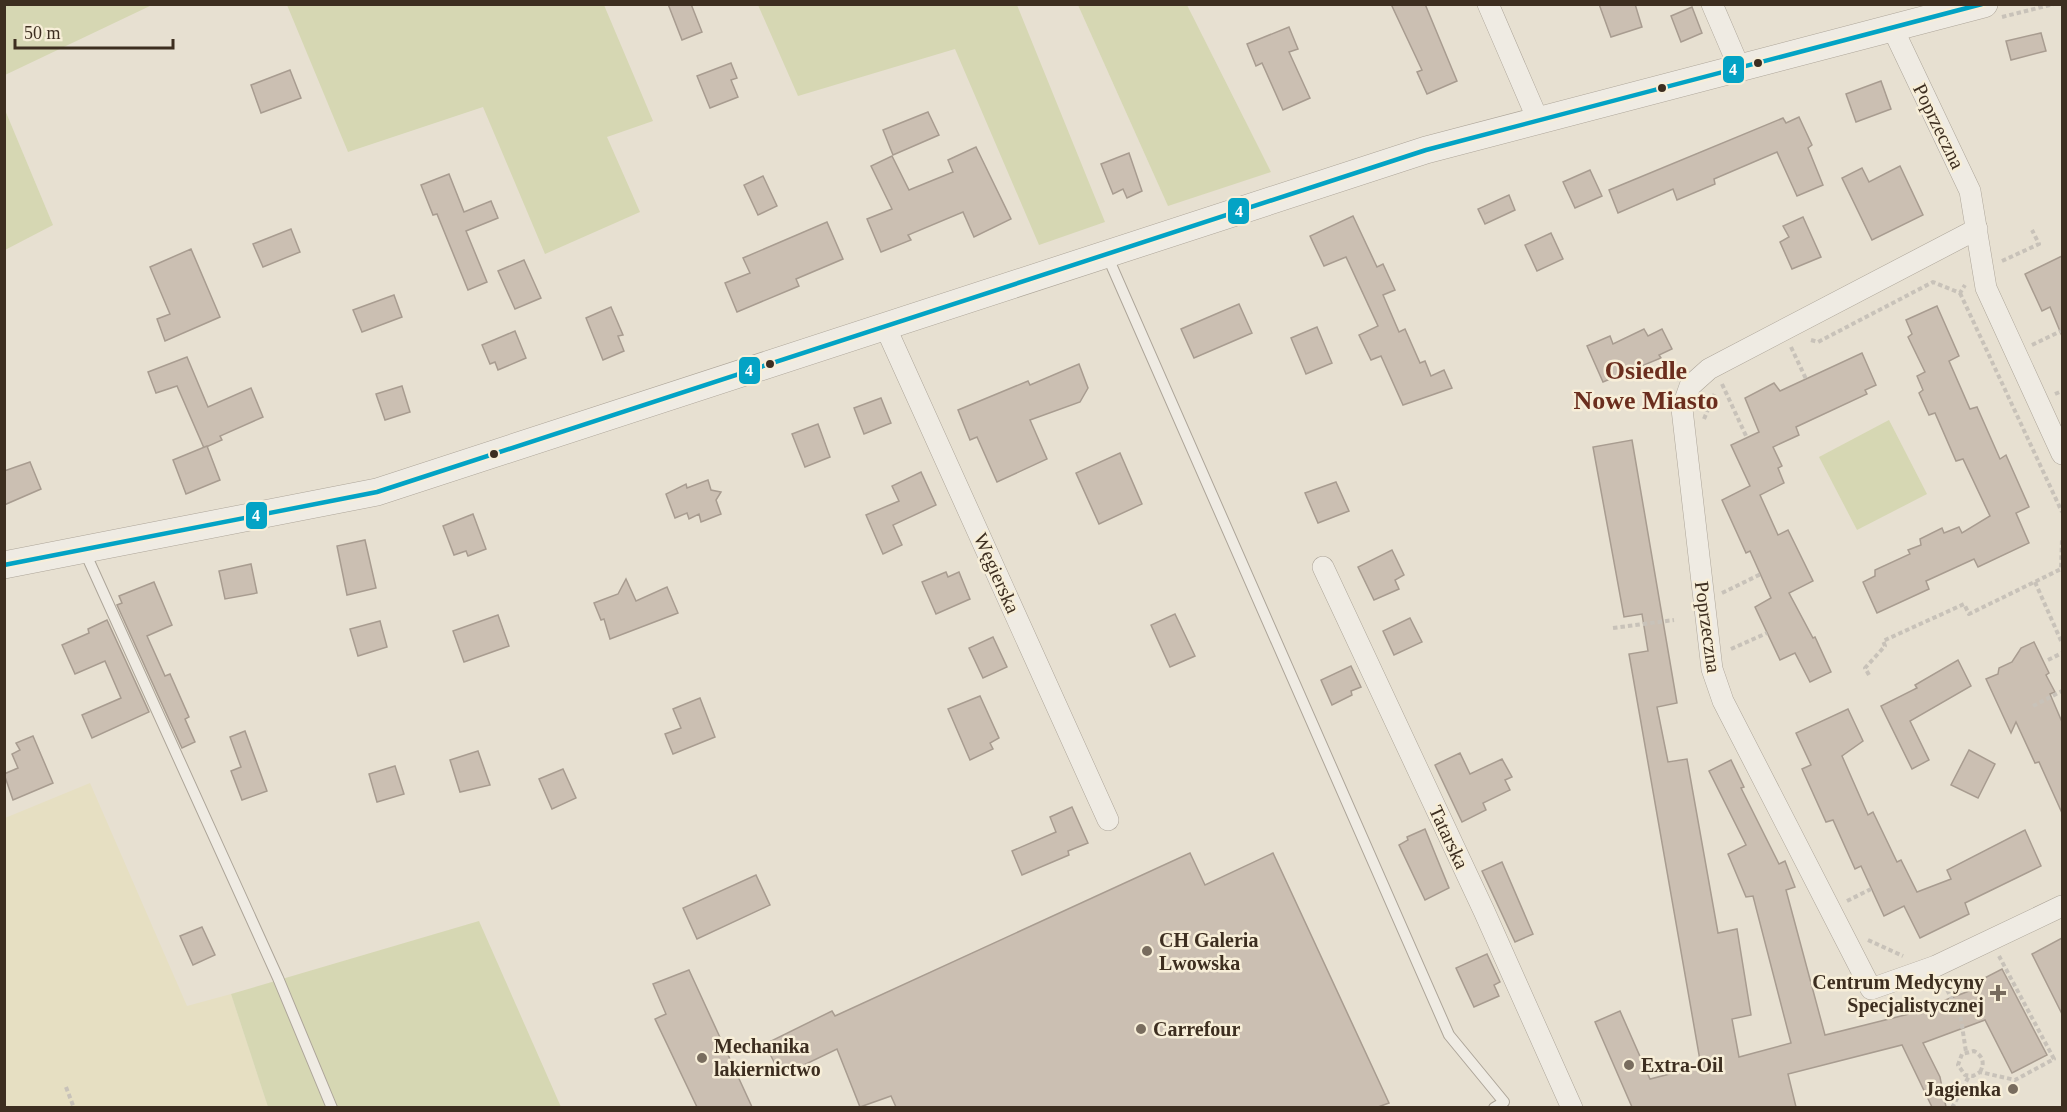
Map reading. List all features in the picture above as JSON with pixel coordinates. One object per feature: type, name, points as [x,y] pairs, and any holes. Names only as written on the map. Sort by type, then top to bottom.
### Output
[{"type":"street","points":[[1488,4],[1538,120]]},
{"type":"street","points":[[1712,4],[1739,67]]},
{"type":"street","points":[[4,565],[364,496],[1426,150],[1892,27],[1990,12]]},
{"type":"street","name":"Poprzeczna","points":[[1892,27],[1965,180],[1977,229],[1981,271],[1990,298],[2062,454]]},
{"type":"street","name":"Poprzeczna","points":[[1977,229],[1709,369],[1690,386],[1682,409],[1712,669],[1723,701],[1871,989],[1936,966],[2062,906]]},
{"type":"street","name":"Węgierska","points":[[885,326],[1108,820]]},
{"type":"street","name":"Tatarska","points":[[1323,567],[1479,900],[1572,1107]]},
{"type":"lane","points":[[1106,253],[1449,1035],[1502,1106]]},
{"type":"lane","points":[[84,550],[278,978],[332,1107]]},
{"type":"path","points":[[1990,12],[2054,4]]},
{"type":"path","points":[[1960,293],[1972,276],[2039,244],[2032,230]]},
{"type":"path","points":[[1999,251],[2001,261]]},
{"type":"path","points":[[1808,339],[1818,342],[1933,282],[1960,293],[2062,512]]},
{"type":"path","points":[[2032,345],[2061,331]]},
{"type":"path","points":[[2027,335],[2036,355]]},
{"type":"path","points":[[1788,341],[1806,379]]},
{"type":"path","points":[[1704,420],[1720,381],[1747,438]]},
{"type":"path","points":[[2050,385],[2058,404]]},
{"type":"path","points":[[1869,675],[1865,668],[1885,646],[1883,641],[1964,604],[1970,614],[2061,569],[2062,540]]},
{"type":"path","points":[[1716,596],[1761,574]]},
{"type":"path","points":[[2035,582],[2062,644]]},
{"type":"path","points":[[1613,628],[1674,620]]},
{"type":"path","points":[[1722,653],[1767,633]]},
{"type":"path","points":[[2048,660],[2062,653]]},
{"type":"path","points":[[2033,706],[2062,691]]},
{"type":"path","points":[[1840,904],[1871,889]]},
{"type":"path","points":[[1952,1107],[1969,1076],[1980,1072],[2015,1080],[2054,1059],[1997,951]]},
{"type":"path","points":[[1936,966],[1961,1019],[1966,1052]]},
{"type":"path","points":[[1969,1076],[1961,1072],[1958,1065],[1960,1057],[1966,1052],[1974,1052],[1981,1056],[1983,1064],[1980,1072]]},
{"type":"path","points":[[66,1087],[74,1107]]},
{"type":"shaded area","points":[[90,783],[187,1006],[231,994],[268,1107],[5,1108],[5,818]]},
{"type":"green space","points":[[5,4],[152,4],[152,5],[5,75]]},
{"type":"green space","points":[[287,5],[604,5],[653,121],[607,137],[640,212],[545,254],[483,107],[348,152]]},
{"type":"green space","points":[[758,5],[1017,5],[1105,222],[1039,245],[955,49],[798,96]]},
{"type":"green space","points":[[1078,5],[1187,5],[1271,172],[1168,206]]},
{"type":"green space","points":[[5,110],[53,225],[4,250]]},
{"type":"green space","points":[[1889,420],[1927,494],[1857,530],[1819,457]]},
{"type":"green space","points":[[479,921],[561,1107],[268,1107],[231,994]]},
{"type":"building","points":[[668,4],[691,4],[702,32],[682,40]]},
{"type":"building","points":[[1391,4],[1425,4],[1457,81],[1427,94],[1417,72],[1422,70]]},
{"type":"building","points":[[1599,4],[1635,4],[1642,27],[1611,37]]},
{"type":"building","points":[[1692,7],[1702,33],[1681,42],[1671,16]]},
{"type":"building","points":[[1289,27],[1298,49],[1289,52],[1310,98],[1283,110],[1262,63],[1256,66],[1247,44]]},
{"type":"building","points":[[2041,33],[2046,51],[2011,60],[2006,41]]},
{"type":"building","points":[[731,63],[737,78],[731,80],[738,97],[710,108],[697,76]]},
{"type":"building","points":[[290,70],[301,98],[261,113],[251,85]]},
{"type":"building","points":[[1881,81],[1891,109],[1856,122],[1846,94]]},
{"type":"building","points":[[928,112],[939,135],[893,155],[883,130]]},
{"type":"building","points":[[1799,117],[1812,145],[1808,148],[1823,185],[1797,196],[1777,152],[1714,179],[1715,184],[1677,200],[1673,189],[1618,213],[1609,190],[1783,118],[1786,123]]},
{"type":"building","points":[[976,147],[1011,219],[974,237],[963,212],[908,235],[911,240],[881,252],[867,219],[892,209],[871,166],[892,156],[909,190],[953,172],[948,160]]},
{"type":"building","points":[[1129,153],[1142,191],[1127,198],[1123,189],[1113,194],[1101,164]]},
{"type":"building","points":[[1900,166],[1923,215],[1872,240],[1842,178],[1862,168],[1869,182]]},
{"type":"building","points":[[1590,170],[1602,196],[1575,208],[1563,182]]},
{"type":"building","points":[[449,174],[464,212],[491,201],[498,218],[466,231],[487,282],[468,290],[437,214],[433,215],[421,185]]},
{"type":"building","points":[[763,176],[777,206],[758,215],[744,185]]},
{"type":"building","points":[[1509,195],[1515,210],[1485,224],[1478,209]]},
{"type":"building","points":[[1353,216],[1377,267],[1383,264],[1395,290],[1383,295],[1399,332],[1405,329],[1420,363],[1425,361],[1431,376],[1444,370],[1452,388],[1403,405],[1381,356],[1371,360],[1359,335],[1378,326],[1346,257],[1324,266],[1310,236]]},
{"type":"building","points":[[1803,217],[1821,257],[1792,269],[1780,242],[1789,237],[1783,226]]},
{"type":"building","points":[[827,222],[843,259],[796,279],[799,286],[737,312],[725,283],[750,273],[743,258]]},
{"type":"building","points":[[291,229],[300,252],[263,267],[253,244]]},
{"type":"building","points":[[1551,233],[1563,259],[1537,271],[1525,245]]},
{"type":"building","points":[[191,249],[220,317],[165,341],[157,319],[170,314],[150,267]]},
{"type":"building","points":[[2062,256],[2062,336],[2050,307],[2042,311],[2025,274]]},
{"type":"building","points":[[524,260],[541,298],[515,309],[498,271]]},
{"type":"building","points":[[394,295],[402,317],[362,332],[353,310]]},
{"type":"building","points":[[1239,304],[1252,333],[1194,358],[1181,329]]},
{"type":"building","points":[[1937,306],[1959,356],[1949,361],[1970,409],[1977,407],[2000,459],[2006,455],[2029,507],[2016,513],[2029,543],[1978,567],[1974,559],[1926,581],[1929,589],[1877,613],[1863,582],[1875,576],[1875,570],[1910,554],[1908,550],[1921,545],[1920,539],[1942,528],[1944,533],[1959,527],[1962,533],[1990,516],[1963,459],[1956,461],[1935,413],[1929,415],[1919,393],[1923,390],[1917,376],[1925,372],[1908,337],[1912,334],[1906,320]]},
{"type":"building","points":[[611,307],[623,335],[618,336],[624,351],[603,360],[586,318]]},
{"type":"building","points":[[1317,327],[1332,363],[1306,374],[1291,338]]},
{"type":"building","points":[[1644,329],[1648,336],[1662,329],[1672,349],[1659,355],[1661,358],[1603,382],[1587,346],[1610,336],[1613,344]]},
{"type":"building","points":[[515,331],[526,358],[498,370],[495,362],[490,364],[482,345]]},
{"type":"building","points":[[1862,353],[1876,385],[1865,390],[1867,394],[1796,427],[1799,435],[1773,447],[1782,466],[1778,468],[1784,483],[1760,495],[1778,535],[1788,530],[1813,581],[1789,593],[1813,638],[1815,637],[1831,672],[1810,682],[1795,653],[1780,660],[1755,607],[1771,598],[1750,551],[1746,553],[1722,500],[1750,486],[1731,445],[1759,432],[1745,398],[1774,383],[1780,391]]},
{"type":"building","points":[[187,357],[208,407],[251,388],[263,417],[220,436],[222,440],[204,448],[177,386],[156,393],[148,372]]},
{"type":"building","points":[[1079,364],[1088,388],[1080,402],[1030,420],[1047,459],[997,482],[977,437],[970,440],[958,410],[1028,381],[1030,385]]},
{"type":"building","points":[[402,386],[410,412],[385,420],[376,394]]},
{"type":"building","points":[[881,398],[891,423],[864,434],[854,408]]},
{"type":"building","points":[[818,424],[830,457],[805,467],[792,434]]},
{"type":"building","points":[[1632,440],[1677,703],[1657,707],[1668,762],[1687,759],[1718,933],[1737,929],[1751,1015],[1732,1019],[1739,1057],[1791,1043],[1753,896],[1746,897],[1728,854],[1746,845],[1709,771],[1731,760],[1744,787],[1741,788],[1779,864],[1785,861],[1795,887],[1786,890],[1825,1035],[1909,1014],[1969,991],[1967,987],[2002,969],[2047,1055],[2012,1073],[1985,1020],[1923,1043],[1940,1077],[1946,1107],[1932,1107],[1902,1045],[1788,1074],[1796,1107],[1632,1107],[1595,1022],[1620,1011],[1650,1079],[1701,1066],[1629,654],[1648,651],[1642,614],[1624,617],[1593,447]]},
{"type":"building","points":[[207,446],[220,480],[186,494],[173,460]]},
{"type":"building","points":[[1120,453],[1142,504],[1099,524],[1076,473]]},
{"type":"building","points":[[30,462],[41,489],[4,505],[4,471]]},
{"type":"building","points":[[921,472],[936,505],[893,525],[902,545],[883,554],[866,515],[899,501],[892,486]]},
{"type":"building","points":[[708,480],[711,490],[721,492],[716,500],[721,514],[701,522],[699,514],[689,519],[687,513],[675,518],[666,494],[686,484],[687,488]]},
{"type":"building","points":[[1336,482],[1349,511],[1318,523],[1305,493]]},
{"type":"building","points":[[473,514],[486,549],[468,556],[466,551],[454,555],[443,526]]},
{"type":"building","points":[[365,540],[376,588],[347,595],[337,546]]},
{"type":"building","points":[[1392,550],[1404,575],[1395,580],[1399,589],[1374,600],[1358,567]]},
{"type":"building","points":[[251,564],[257,593],[225,599],[219,571]]},
{"type":"building","points":[[946,572],[948,577],[959,572],[970,599],[936,614],[922,582]]},
{"type":"building","points":[[626,579],[636,601],[667,587],[678,613],[610,639],[604,619],[601,620],[594,603],[618,594]]},
{"type":"building","points":[[154,582],[172,625],[147,636],[165,676],[170,674],[189,717],[185,719],[195,742],[182,748],[117,605],[122,603],[119,596]]},
{"type":"building","points":[[1175,614],[1195,656],[1170,667],[1151,625]]},
{"type":"building","points":[[498,615],[509,646],[464,662],[453,631]]},
{"type":"building","points":[[1410,618],[1422,642],[1394,655],[1383,631]]},
{"type":"building","points":[[107,620],[149,712],[92,738],[82,715],[121,698],[105,661],[75,674],[62,645],[89,633],[88,629]]},
{"type":"building","points":[[380,621],[387,647],[358,656],[350,629]]},
{"type":"building","points":[[993,637],[1007,667],[983,678],[969,648]]},
{"type":"building","points":[[2034,642],[2049,673],[2046,675],[2055,692],[2050,694],[2062,722],[2062,813],[2039,762],[2035,763],[2016,722],[2011,733],[1986,679],[1998,674],[1999,668],[2012,662],[2021,648]]},
{"type":"building","points":[[1958,660],[1971,686],[1910,721],[1929,760],[1912,769],[1881,706],[1917,688],[1915,685]]},
{"type":"building","points":[[1351,666],[1361,687],[1351,691],[1352,695],[1332,705],[1321,680]]},
{"type":"building","points":[[980,696],[999,738],[990,743],[993,749],[970,760],[948,709]]},
{"type":"building","points":[[700,698],[715,737],[673,754],[665,734],[681,728],[673,709]]},
{"type":"building","points":[[1848,709],[1863,741],[1842,756],[1868,815],[1873,812],[1897,862],[1901,860],[1917,892],[1951,879],[1947,870],[2025,830],[2041,866],[1965,903],[1969,914],[1920,938],[1904,906],[1884,916],[1861,866],[1855,869],[1833,820],[1826,822],[1802,769],[1811,765],[1796,733]]},
{"type":"building","points":[[245,731],[267,791],[242,800],[231,771],[241,767],[230,737]]},
{"type":"building","points":[[33,736],[53,783],[13,800],[4,774],[18,768],[12,754],[20,750],[16,743]]},
{"type":"building","points":[[1969,750],[1995,764],[1978,798],[1951,785]]},
{"type":"building","points":[[478,751],[490,785],[460,792],[450,760]]},
{"type":"building","points":[[1460,753],[1470,774],[1502,759],[1512,777],[1505,780],[1510,790],[1483,803],[1486,810],[1462,822],[1435,765]]},
{"type":"building","points":[[395,766],[404,794],[377,802],[369,774]]},
{"type":"building","points":[[563,769],[576,798],[552,809],[539,779]]},
{"type":"building","points":[[1072,807],[1088,843],[1068,851],[1069,855],[1022,875],[1012,851],[1056,832],[1050,817]]},
{"type":"building","points":[[1425,829],[1449,888],[1425,900],[1399,845],[1408,840],[1407,837]]},
{"type":"building","name":"CH Galeria Lwowska","points":[[1190,853],[1205,885],[1273,853],[1389,1103],[1378,1107],[896,1107],[891,1096],[860,1107],[837,1049],[781,1076],[765,1044],[832,1011],[835,1016]]},
{"type":"building","points":[[1502,862],[1533,934],[1515,942],[1482,871]]},
{"type":"building","points":[[756,875],[770,905],[697,939],[683,908]]},
{"type":"building","points":[[202,927],[215,955],[193,965],[180,936]]},
{"type":"building","points":[[2062,938],[2062,1014],[2032,954]]},
{"type":"building","points":[[1487,954],[1500,982],[1494,985],[1499,996],[1474,1007],[1456,968]]},
{"type":"building","name":"Mechanika lakiernictwo","points":[[689,970],[752,1107],[697,1107],[655,1019],[666,1014],[653,984]]},
{"type":"transit line","name":"4","points":[[4,565],[377,492],[1426,150],[1982,4]]},
{"type":"place","name":"CH Galeria Lwowska","points":[[1147,951]]},
{"type":"place","name":"Centrum Medycyny Specjalistycznej","points":[[1998,993]]},
{"type":"place","name":"Carrefour","points":[[1141,1029]]},
{"type":"place","name":"Mechanika lakiernictwo","points":[[702,1058]]},
{"type":"place","name":"Extra-Oil","points":[[1629,1065]]},
{"type":"place","name":"Jagienka","points":[[2013,1089]]},
{"type":"district","name":"Osiedle Nowe Miasto","points":[[1646,385]]}]
